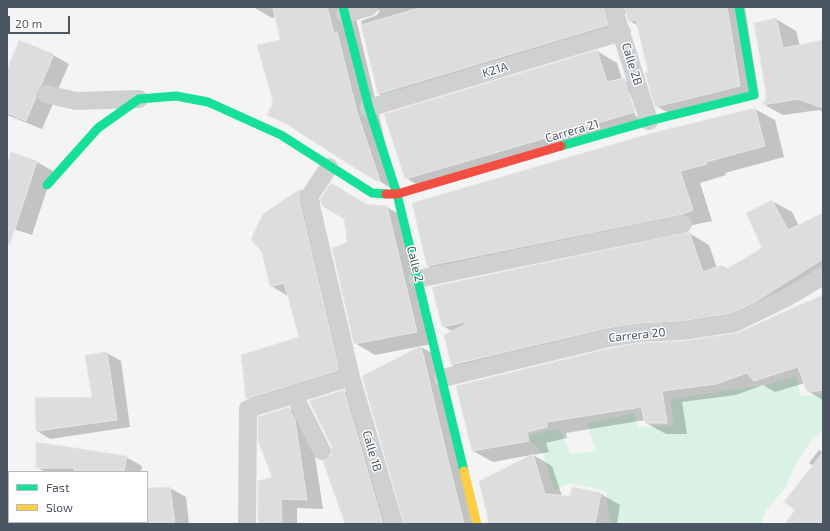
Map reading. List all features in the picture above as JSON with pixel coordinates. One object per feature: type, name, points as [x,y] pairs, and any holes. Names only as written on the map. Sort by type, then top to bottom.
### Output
[{"type":"street","points":[[344,10],[369,7]]},
{"type":"street","name":"Calle 2B","points":[[614,7],[649,121]]},
{"type":"street","name":"Carrera 21","points":[[139,99],[176,96],[208,102],[281,134],[329,167],[372,193],[397,194],[649,121],[754,95],[739,7]]},
{"type":"street","name":"Calle 2","points":[[344,10],[369,108],[397,194],[443,378],[477,524]]},
{"type":"street","name":"K21A","points":[[369,108],[622,32]]},
{"type":"street","points":[[46,94],[76,101],[139,99]]},
{"type":"street","points":[[47,185],[98,128],[139,99]]},
{"type":"street","points":[[247,524],[248,409],[351,377],[309,197],[329,167]]},
{"type":"street","points":[[418,279],[683,224]]},
{"type":"street","name":"Carrera 20","points":[[443,378],[609,338],[639,333],[682,331],[735,323],[786,298],[823,276]]},
{"type":"street","name":"Calle 1B","points":[[351,377],[394,524]]},
{"type":"street","points":[[294,394],[322,451]]},
{"type":"green space","points":[[796,376],[801,396],[823,394],[823,431],[810,442],[796,464],[785,488],[765,512],[761,524],[610,524],[606,491],[570,483],[554,490],[543,454],[525,436],[560,428],[570,454],[596,451],[587,423],[634,413],[638,427],[673,426],[671,399],[766,385]]},
{"type":"building","points":[[273,7],[327,7],[334,33],[337,32],[357,112],[380,181],[376,181],[288,125],[267,115],[273,102],[257,45],[280,40]]},
{"type":"building","points":[[423,7],[603,7],[608,25],[378,94],[361,25]]},
{"type":"building","points":[[624,7],[727,7],[740,86],[655,107],[645,73],[648,72],[636,20],[629,22]]},
{"type":"building","points":[[776,18],[783,48],[823,40],[823,108],[798,99],[762,105],[766,99],[766,93],[754,23]]},
{"type":"building","points":[[19,40],[54,54],[41,85],[36,91],[36,97],[26,121],[7,113],[7,70]]},
{"type":"building","points":[[597,50],[607,82],[624,78],[635,112],[405,179],[384,114]]},
{"type":"building","points":[[755,108],[765,146],[706,162],[707,164],[680,171],[693,210],[683,214],[427,266],[412,203],[652,133]]},
{"type":"building","points":[[11,152],[37,161],[10,244],[7,243],[7,165]]},
{"type":"building","points":[[331,183],[366,204],[387,206],[417,332],[354,344],[332,248],[347,242],[344,219],[322,206],[320,199]]},
{"type":"building","points":[[300,189],[299,199],[339,370],[246,399],[241,355],[299,337],[284,283],[270,287],[262,253],[251,239],[263,214]]},
{"type":"building","points":[[772,200],[788,230],[823,213],[823,259],[755,302],[732,313],[681,321],[639,323],[607,328],[451,365],[444,335],[466,324],[465,322],[442,327],[432,287],[689,232],[703,272],[722,265],[725,270],[762,248],[746,213]]},
{"type":"building","points":[[823,295],[823,390],[807,392],[798,367],[754,381],[747,373],[716,384],[662,391],[667,423],[645,423],[641,407],[547,422],[547,427],[527,432],[529,441],[472,451],[456,386],[611,348],[640,343],[683,341],[737,333]]},
{"type":"building","points":[[421,346],[464,524],[404,524],[362,376]]},
{"type":"building","points":[[107,352],[117,420],[36,431],[35,398],[92,397],[85,355]]},
{"type":"building","points":[[344,390],[383,524],[345,524],[323,461],[331,456],[332,447],[309,401]]},
{"type":"building","points":[[288,407],[295,420],[307,500],[281,499],[282,524],[258,524],[258,481],[272,477],[258,441],[258,417]]},
{"type":"building","points":[[36,442],[127,456],[124,471],[74,471],[75,468],[36,468]]},
{"type":"building","points":[[823,452],[823,524],[785,524],[795,510],[784,502]]},
{"type":"building","points":[[533,454],[545,494],[570,496],[572,487],[601,493],[595,524],[489,524],[479,481]]},
{"type":"building","points":[[170,487],[175,524],[147,524],[148,488]]},
{"type":"traffic: fast","points":[[343,7],[369,108],[397,194],[464,471]]},
{"type":"traffic: fast","points":[[561,146],[649,121],[754,95],[739,7]]},
{"type":"traffic: fast","points":[[47,185],[98,128],[139,99],[176,96],[208,102],[281,135],[372,193],[386,194]]},
{"type":"traffic: slow","points":[[464,471],[477,524]]},
{"type":"traffic: jam","points":[[386,194],[397,194],[561,146]]}]
